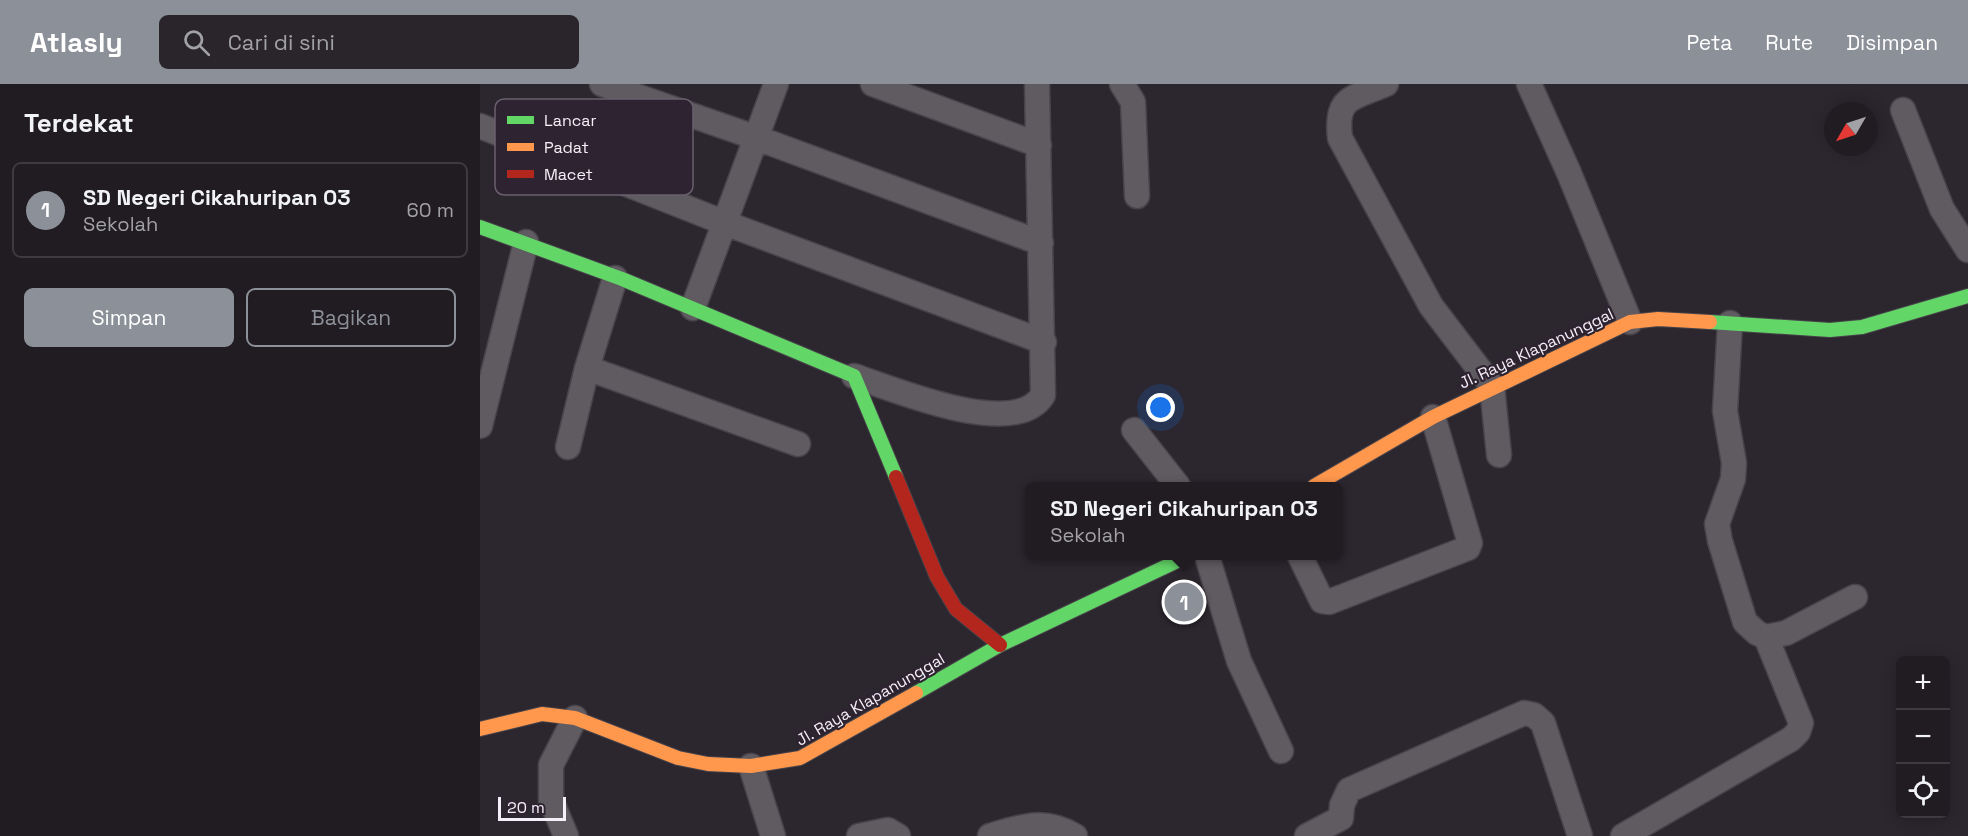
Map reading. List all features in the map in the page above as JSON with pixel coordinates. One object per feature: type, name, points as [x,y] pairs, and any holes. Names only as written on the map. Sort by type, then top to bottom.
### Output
[{"type":"street","points":[[602,84],[645,99]]},
{"type":"street","points":[[693,308],[776,84]]},
{"type":"street","points":[[873,84],[1039,145]]},
{"type":"street","points":[[480,227],[526,242],[693,308],[854,376],[973,413],[1014,413],[1038,404],[1043,395],[1044,342],[1037,84]]},
{"type":"street","points":[[1122,84],[1133,102],[1137,196]]},
{"type":"street","points":[[1386,84],[1349,100],[1342,107],[1338,113],[1340,138],[1431,306],[1492,386],[1498,455]]},
{"type":"street","points":[[1529,84],[1569,173],[1630,322]]},
{"type":"street","points":[[1903,110],[1942,209],[1968,250]]},
{"type":"street","points":[[693,116],[1041,243]]},
{"type":"street","points":[[480,126],[495,132]]},
{"type":"street","points":[[654,195],[1044,342]]},
{"type":"street","points":[[480,426],[526,242]]},
{"type":"street","points":[[568,447],[587,368],[615,278]]},
{"type":"street","name":"Jl. Raya Klapanunggal","points":[[1321,482],[1433,417],[1492,386],[1630,322],[1658,319],[1830,330],[1862,327],[1968,296]]},
{"type":"street","points":[[1730,324],[1725,411],[1734,463],[1733,479],[1717,524],[1745,622],[1757,633],[1766,637],[1786,633],[1855,597]]},
{"type":"street","points":[[587,368],[798,444]]},
{"type":"street","points":[[854,376],[937,577],[956,609],[1000,645]]},
{"type":"street","points":[[1302,560],[1317,594],[1322,601],[1329,602],[1468,548],[1470,543],[1433,417]]},
{"type":"street","points":[[1134,430],[1175,482]]},
{"type":"street","name":"Jl. Raya Klapanunggal","points":[[480,729],[542,714],[575,718],[678,758],[708,764],[751,766],[800,758],[1000,645],[1178,560]]},
{"type":"street","points":[[1209,560],[1239,661],[1281,751]]},
{"type":"street","points":[[1623,836],[1791,739],[1798,732],[1800,723],[1766,637]]},
{"type":"street","points":[[1306,836],[1341,818],[1342,805],[1348,790],[1524,712],[1534,715],[1543,723],[1580,836]]},
{"type":"street","points":[[566,836],[551,800],[551,765],[575,718]]},
{"type":"street","points":[[751,766],[773,836]]},
{"type":"street","points":[[990,836],[1034,823],[1062,829],[1075,836]]},
{"type":"street","points":[[859,836],[888,830],[898,836]]},
{"type":"traffic: fast","points":[[480,227],[622,279],[854,376],[896,477]]},
{"type":"traffic: fast","points":[[1710,322],[1830,330],[1862,327],[1968,296]]},
{"type":"traffic: fast","points":[[916,693],[1000,645],[1180,560]]},
{"type":"traffic: slow","points":[[1321,482],[1433,417],[1630,322],[1658,319],[1710,322]]},
{"type":"traffic: slow","points":[[480,729],[542,714],[575,718],[678,758],[708,764],[751,766],[800,758],[916,693]]},
{"type":"traffic: jam","points":[[896,477],[937,577],[956,609],[1000,645]]},
{"type":"place","name":"SD Negeri Cikahuripan 03","points":[[1184,602]]}]
